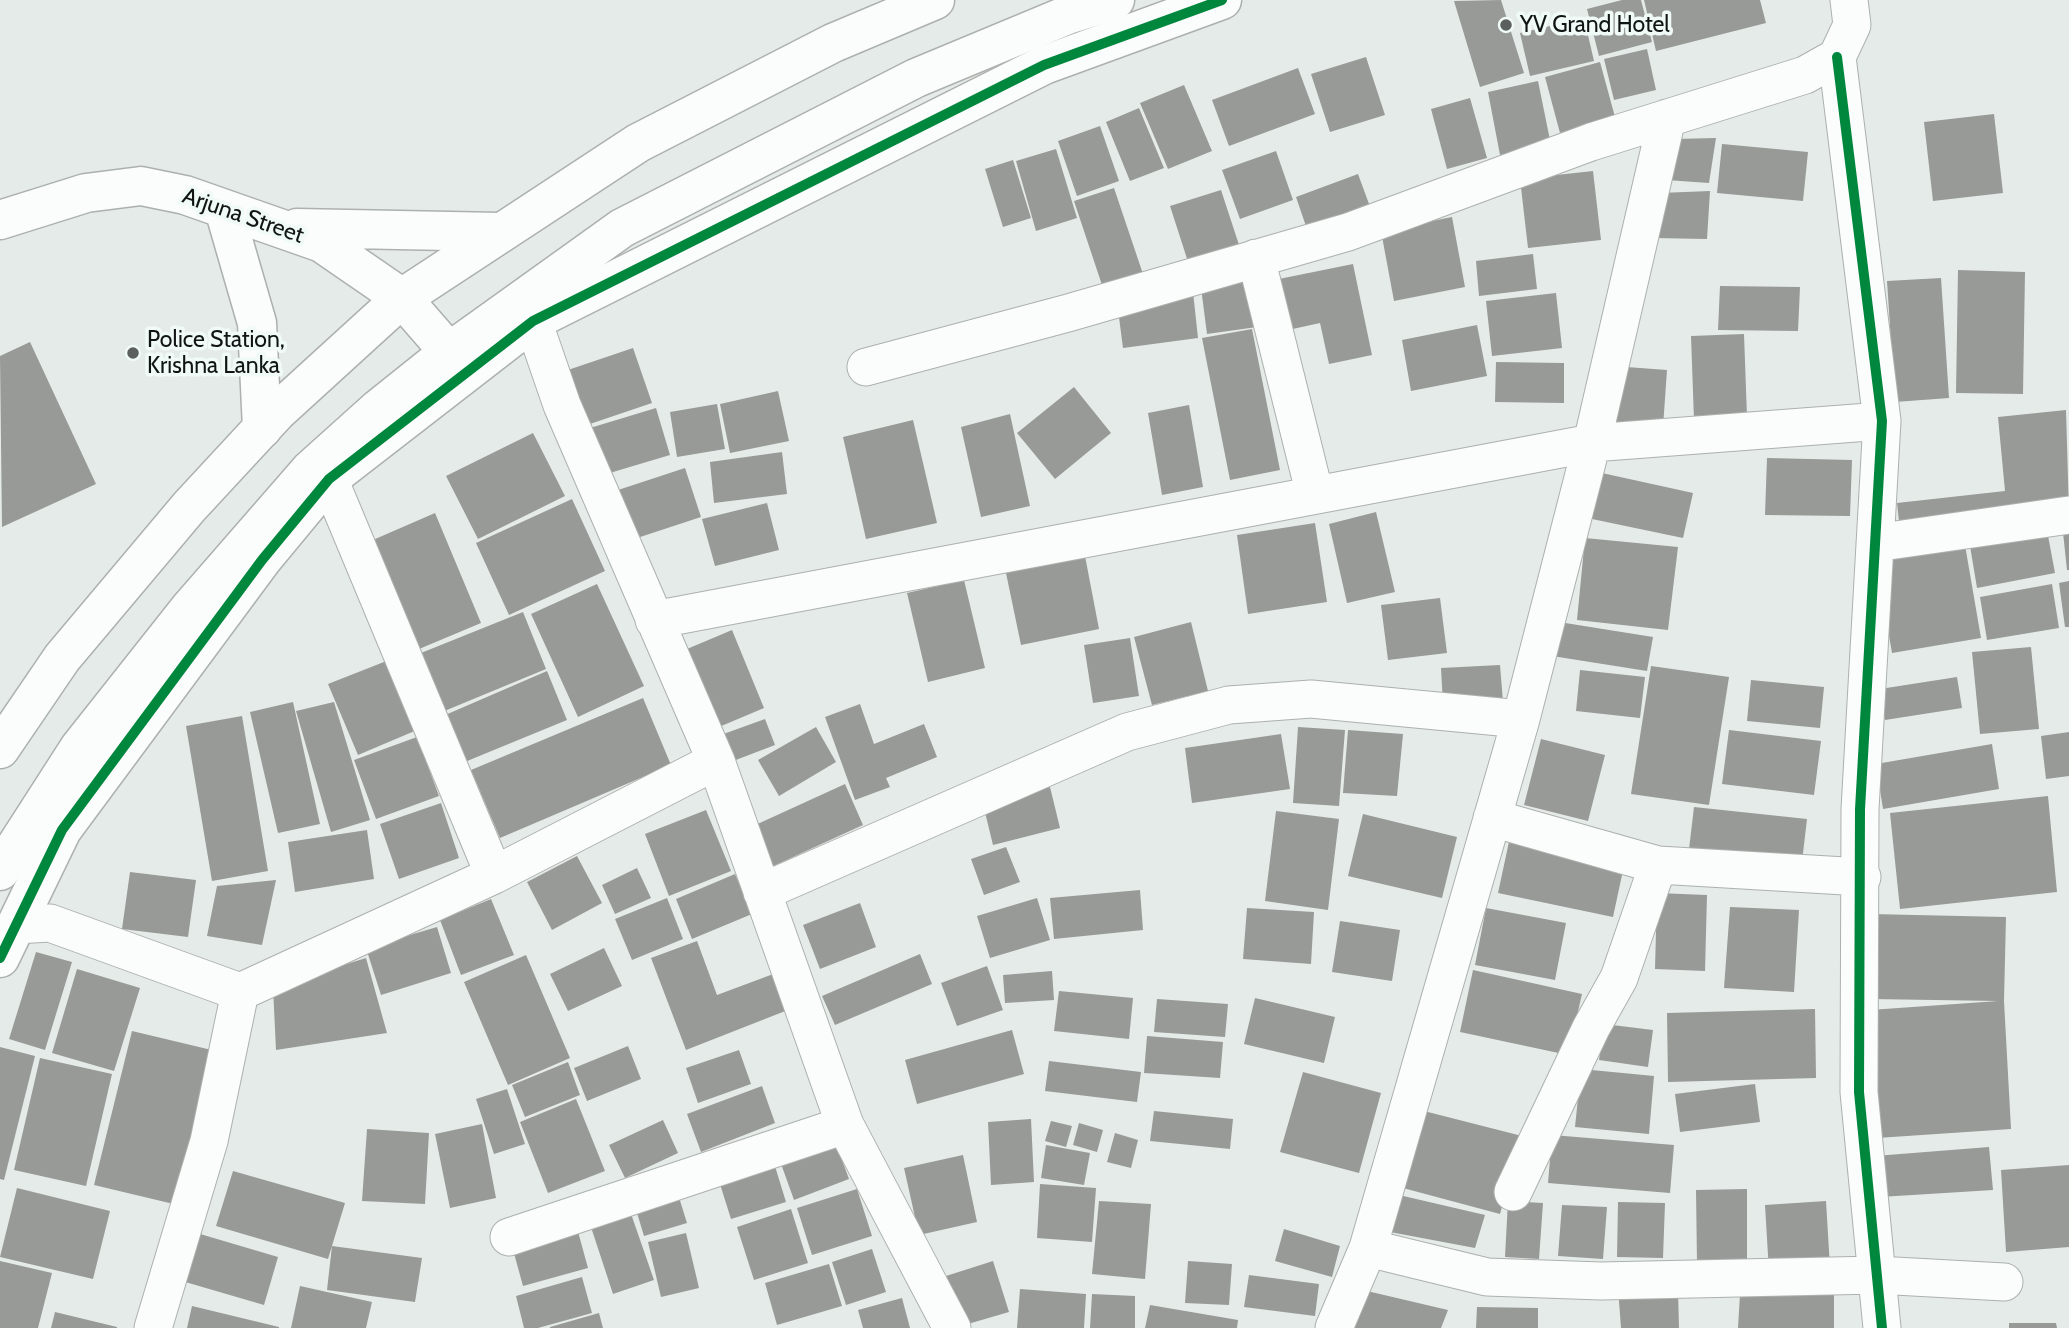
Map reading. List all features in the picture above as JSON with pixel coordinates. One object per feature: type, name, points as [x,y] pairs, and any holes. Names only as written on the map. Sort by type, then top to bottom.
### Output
[{"type":"main road","points":[[0,749],[62,659],[189,506],[262,429],[402,298],[638,143],[834,43],[934,0]]},
{"type":"main road","points":[[0,871],[79,748],[189,609],[310,470],[379,408],[449,352],[622,228],[916,78],[1070,14],[1115,0]]},
{"type":"main road","points":[[0,958],[62,830],[262,559],[329,479],[533,321],[1044,65],[1222,0]]},
{"type":"main road","name":"Arjuna Street","points":[[0,220],[86,193],[141,186],[186,195],[322,243],[402,298],[449,352]]},
{"type":"main road","points":[[225,209],[257,323],[262,429]]},
{"type":"main road","points":[[278,228],[500,232]]},
{"type":"street","points":[[1849,0],[1852,25],[1837,57],[1882,421],[1860,809],[1862,877],[1859,1092],[1882,1328]]},
{"type":"street","points":[[866,367],[1068,313],[1348,232],[1591,142],[1805,75],[1837,57]]},
{"type":"street","points":[[1334,1328],[1368,1248],[1521,719],[1592,443],[1667,118]]},
{"type":"street","points":[[1256,258],[1315,495]]},
{"type":"street","points":[[533,321],[562,405],[716,761],[845,1125],[952,1328]]},
{"type":"street","points":[[654,620],[1592,443],[1882,421]]},
{"type":"street","points":[[329,479],[494,875]]},
{"type":"street","points":[[1875,543],[2069,515]]},
{"type":"street","points":[[762,891],[1127,732],[1229,705],[1311,699],[1521,719]]},
{"type":"street","points":[[16,925],[50,923],[240,992],[494,875],[716,761]]},
{"type":"street","points":[[1492,818],[1658,865],[1862,877]]},
{"type":"street","points":[[1513,1192],[1591,1028],[1619,978],[1658,865]]},
{"type":"street","points":[[153,1328],[209,1141],[240,992]]},
{"type":"street","points":[[509,1237],[845,1125]]},
{"type":"street","points":[[1368,1248],[1487,1277],[1601,1281],[1877,1275],[2004,1282]]},
{"type":"building","points":[[1501,0],[1524,73],[1480,87],[1454,1]]},
{"type":"building","points":[[1622,0],[1641,0],[1652,42],[1599,56],[1587,9]]},
{"type":"building","points":[[1644,0],[1760,0],[1766,23],[1656,51]]},
{"type":"building","points":[[1584,18],[1594,61],[1530,76],[1520,33]]},
{"type":"building","points":[[1647,49],[1656,90],[1614,100],[1604,59]]},
{"type":"building","points":[[1366,57],[1385,115],[1330,132],[1311,74]]},
{"type":"building","points":[[1600,62],[1615,117],[1560,133],[1545,77]]},
{"type":"building","points":[[1298,68],[1315,114],[1229,146],[1212,100]]},
{"type":"building","points":[[1538,81],[1551,145],[1500,155],[1488,92]]},
{"type":"building","points":[[1184,85],[1212,151],[1168,169],[1140,103]]},
{"type":"building","points":[[1470,98],[1487,158],[1447,169],[1431,109]]},
{"type":"building","points":[[1139,108],[1164,168],[1130,181],[1106,122]]},
{"type":"building","points":[[1994,114],[2003,193],[1933,201],[1924,122]]},
{"type":"building","points":[[1100,126],[1119,181],[1077,196],[1058,141]]},
{"type":"building","points":[[1716,138],[1709,183],[1666,180],[1674,139]]},
{"type":"building","points":[[1722,144],[1808,152],[1803,201],[1717,193]]},
{"type":"building","points":[[1056,149],[1077,218],[1036,231],[1016,161]]},
{"type":"building","points":[[1276,151],[1293,200],[1240,219],[1222,170]]},
{"type":"building","points":[[1013,160],[1031,218],[1003,227],[985,169]]},
{"type":"building","points":[[1593,171],[1601,240],[1528,248],[1520,179]]},
{"type":"building","points":[[1358,174],[1372,212],[1309,235],[1296,197]]},
{"type":"building","points":[[1114,188],[1143,274],[1103,288],[1074,201]]},
{"type":"building","points":[[1221,190],[1242,254],[1191,271],[1170,206]]},
{"type":"building","points":[[1710,191],[1707,239],[1653,238],[1660,193]]},
{"type":"building","points":[[1452,217],[1465,287],[1394,301],[1381,231]]},
{"type":"building","points":[[1533,254],[1537,289],[1479,296],[1476,261]]},
{"type":"building","points":[[1353,264],[1372,355],[1329,364],[1320,323],[1279,332],[1269,281]]},
{"type":"building","points":[[1958,270],[2025,272],[2023,394],[1956,393]]},
{"type":"building","points":[[1250,274],[1257,327],[1207,334],[1200,280]]},
{"type":"building","points":[[1941,278],[1949,398],[1895,402],[1887,281]]},
{"type":"building","points":[[1720,286],[1800,287],[1798,331],[1718,330]]},
{"type":"building","points":[[1193,292],[1198,338],[1123,348],[1117,302]]},
{"type":"building","points":[[1556,293],[1562,348],[1492,356],[1486,301]]},
{"type":"building","points":[[1477,325],[1487,376],[1411,391],[1402,340]]},
{"type":"building","points":[[1252,329],[1280,470],[1230,480],[1202,338]]},
{"type":"building","points":[[1744,334],[1747,417],[1694,420],[1691,336]]},
{"type":"building","points":[[30,342],[96,484],[2,527],[0,356]]},
{"type":"building","points":[[633,348],[652,403],[581,427],[562,372]]},
{"type":"building","points":[[1496,362],[1564,363],[1564,403],[1495,402]]},
{"type":"building","points":[[1613,366],[1667,370],[1663,427],[1609,424]]},
{"type":"building","points":[[1074,387],[1111,433],[1055,479],[1017,433]]},
{"type":"building","points":[[778,391],[789,441],[730,453],[720,404]]},
{"type":"building","points":[[717,404],[725,449],[677,457],[670,412]]},
{"type":"building","points":[[1189,405],[1203,487],[1162,495],[1148,413]]},
{"type":"building","points":[[656,408],[670,455],[603,475],[590,428]]},
{"type":"building","points":[[2066,410],[2069,513],[1900,531],[1897,503],[2005,491],[1998,417]]},
{"type":"building","points":[[1010,414],[1030,506],[981,517],[961,427]]},
{"type":"building","points":[[913,420],[937,523],[866,539],[843,437]]},
{"type":"building","points":[[533,433],[565,496],[478,539],[446,476]]},
{"type":"building","points":[[782,452],[787,494],[714,503],[710,462]]},
{"type":"building","points":[[1767,458],[1852,460],[1850,516],[1765,515]]},
{"type":"building","points":[[685,468],[701,517],[628,541],[612,492]]},
{"type":"building","points":[[1602,473],[1693,493],[1683,538],[1592,519]]},
{"type":"building","points":[[572,499],[605,571],[509,615],[476,543]]},
{"type":"building","points":[[767,503],[779,550],[715,566],[702,519]]},
{"type":"building","points":[[1376,512],[1395,592],[1347,603],[1329,524]]},
{"type":"building","points":[[435,513],[481,623],[412,652],[366,543]]},
{"type":"building","points":[[2069,522],[2069,570],[2067,570],[2062,523]]},
{"type":"building","points":[[1315,523],[1327,602],[1248,614],[1237,535]]},
{"type":"building","points":[[2046,525],[2055,573],[1977,588],[1969,540]]},
{"type":"building","points":[[1585,538],[1678,547],[1668,630],[1577,620]]},
{"type":"building","points":[[1965,545],[1981,638],[1892,653],[1876,561]]},
{"type":"building","points":[[1085,556],[1099,629],[1021,645],[1006,573]]},
{"type":"building","points":[[964,580],[985,668],[928,682],[907,593]]},
{"type":"building","points":[[2069,581],[2069,627],[2065,627],[2059,583]]},
{"type":"building","points":[[597,584],[644,686],[578,717],[531,614]]},
{"type":"building","points":[[2052,584],[2059,628],[1987,640],[1980,597]]},
{"type":"building","points":[[1440,598],[1447,653],[1388,660],[1381,605]]},
{"type":"building","points":[[523,612],[546,669],[442,712],[416,655]]},
{"type":"building","points":[[1191,622],[1208,691],[1152,705],[1134,637]]},
{"type":"building","points":[[1559,622],[1653,637],[1647,671],[1552,656]]},
{"type":"building","points":[[732,630],[764,708],[719,727],[687,649]]},
{"type":"building","points":[[1130,638],[1139,696],[1093,703],[1084,645]]},
{"type":"building","points":[[2031,647],[2039,729],[1980,734],[1972,652]]},
{"type":"building","points":[[389,660],[417,730],[358,755],[328,684]]},
{"type":"building","points":[[1500,665],[1503,702],[1443,705],[1441,668]]},
{"type":"building","points":[[1651,666],[1729,677],[1709,805],[1631,794]]},
{"type":"building","points":[[1580,670],[1645,677],[1640,718],[1576,711]]},
{"type":"building","points":[[547,671],[567,720],[455,766],[436,719]]},
{"type":"building","points":[[1957,677],[1962,708],[1885,720],[1880,689]]},
{"type":"building","points":[[1751,680],[1824,687],[1820,728],[1747,721]]},
{"type":"building","points":[[643,698],[671,765],[500,838],[471,770]]},
{"type":"building","points":[[293,702],[320,824],[278,833],[250,712]]},
{"type":"building","points":[[334,702],[370,820],[331,832],[296,711]]},
{"type":"building","points":[[860,704],[874,744],[924,724],[937,757],[886,778],[890,787],[855,800],[825,717]]},
{"type":"building","points":[[242,716],[268,871],[212,881],[186,726]]},
{"type":"building","points":[[765,719],[775,745],[728,763],[718,736]]},
{"type":"building","points":[[816,727],[836,762],[779,796],[758,760]]},
{"type":"building","points":[[1298,727],[1345,730],[1339,806],[1293,803]]},
{"type":"building","points":[[1348,730],[1403,734],[1397,796],[1343,793]]},
{"type":"building","points":[[1729,730],[1821,741],[1814,795],[1722,784]]},
{"type":"building","points":[[2069,732],[2069,776],[2046,779],[2041,736]]},
{"type":"building","points":[[1281,734],[1290,789],[1192,803],[1185,748]]},
{"type":"building","points":[[417,737],[439,796],[376,819],[354,760]]},
{"type":"building","points":[[1541,739],[1605,755],[1588,821],[1524,805]]},
{"type":"building","points":[[1992,744],[1999,789],[1883,809],[1876,764]]},
{"type":"building","points":[[845,784],[863,825],[769,868],[751,827]]},
{"type":"building","points":[[1050,787],[1060,828],[993,845],[983,804]]},
{"type":"building","points":[[2048,796],[2057,892],[1900,909],[1890,813]]},
{"type":"building","points":[[441,803],[459,858],[399,879],[380,824]]},
{"type":"building","points":[[1694,807],[1807,819],[1800,879],[1687,866]]},
{"type":"building","points":[[706,810],[731,871],[669,896],[645,834]]},
{"type":"building","points":[[1276,811],[1339,819],[1328,910],[1265,901]]},
{"type":"building","points":[[1363,814],[1457,837],[1442,898],[1348,876]]},
{"type":"building","points":[[367,830],[374,879],[295,892],[288,842]]},
{"type":"building","points":[[1510,837],[1625,861],[1613,917],[1498,893]]},
{"type":"building","points":[[1006,847],[1020,882],[984,895],[971,859]]},
{"type":"building","points":[[577,856],[602,903],[552,930],[527,882]]},
{"type":"building","points":[[637,868],[651,898],[615,914],[602,885]]},
{"type":"building","points":[[130,872],[196,880],[188,937],[122,929]]},
{"type":"building","points":[[735,874],[752,914],[692,939],[676,899]]},
{"type":"building","points":[[276,880],[262,945],[207,936],[217,886]]},
{"type":"building","points":[[1140,890],[1143,930],[1054,939],[1050,898]]},
{"type":"building","points":[[1657,893],[1707,895],[1705,971],[1655,969]]},
{"type":"building","points":[[667,898],[683,939],[632,960],[615,919]]},
{"type":"building","points":[[1037,898],[1050,940],[990,958],[977,916]]},
{"type":"building","points":[[491,899],[514,955],[461,975],[440,920]]},
{"type":"building","points":[[860,903],[876,947],[820,969],[803,925]]},
{"type":"building","points":[[1730,907],[1799,910],[1794,992],[1724,988]]},
{"type":"building","points":[[1247,908],[1314,912],[1311,964],[1243,959]]},
{"type":"building","points":[[1486,908],[1566,923],[1555,980],[1475,965]]},
{"type":"building","points":[[1870,914],[2006,917],[2004,1001],[2011,1129],[1877,1138],[1870,1010],[1998,1001],[1870,999]]},
{"type":"building","points":[[1340,921],[1400,930],[1392,981],[1332,972]]},
{"type":"building","points":[[437,927],[451,973],[381,995],[366,948]]},
{"type":"building","points":[[697,941],[717,995],[784,970],[798,1006],[686,1050],[651,958]]},
{"type":"building","points":[[604,948],[622,986],[568,1011],[550,974]]},
{"type":"building","points":[[36,952],[72,962],[45,1050],[9,1039]]},
{"type":"building","points":[[920,954],[932,984],[835,1025],[822,996]]},
{"type":"building","points":[[526,955],[570,1058],[508,1085],[464,982]]},
{"type":"building","points":[[366,958],[387,1033],[276,1050],[273,987]]},
{"type":"building","points":[[987,966],[1003,1010],[957,1026],[941,983]]},
{"type":"building","points":[[77,969],[140,988],[114,1071],[52,1053]]},
{"type":"building","points":[[1473,970],[1582,994],[1568,1055],[1460,1032]]},
{"type":"building","points":[[1052,971],[1054,1000],[1005,1003],[1003,975]]},
{"type":"building","points":[[1059,991],[1133,998],[1129,1039],[1054,1031]]},
{"type":"building","points":[[1255,998],[1335,1017],[1324,1063],[1244,1044]]},
{"type":"building","points":[[1157,999],[1228,1004],[1225,1037],[1154,1032]]},
{"type":"building","points":[[1815,1009],[1816,1078],[1668,1082],[1667,1013]]},
{"type":"building","points":[[1604,1024],[1653,1030],[1648,1067],[1599,1060]]},
{"type":"building","points":[[1012,1030],[1024,1074],[917,1104],[905,1060]]},
{"type":"building","points":[[132,1031],[220,1052],[182,1206],[94,1185]]},
{"type":"building","points":[[1147,1036],[1223,1042],[1220,1078],[1144,1073]]},
{"type":"building","points":[[628,1046],[641,1079],[587,1101],[574,1068]]},
{"type":"building","points":[[0,1047],[35,1056],[4,1180],[0,1179]]},
{"type":"building","points":[[739,1050],[751,1084],[698,1103],[686,1068]]},
{"type":"building","points":[[40,1058],[112,1074],[86,1186],[14,1170]]},
{"type":"building","points":[[1049,1061],[1141,1072],[1137,1102],[1045,1091]]},
{"type":"building","points":[[568,1062],[580,1095],[525,1117],[512,1085]]},
{"type":"building","points":[[1581,1069],[1654,1076],[1649,1134],[1575,1127]]},
{"type":"building","points":[[1303,1072],[1381,1093],[1359,1173],[1280,1152]]},
{"type":"building","points":[[1755,1084],[1760,1122],[1680,1132],[1675,1094]]},
{"type":"building","points":[[762,1086],[775,1123],[701,1152],[687,1114]]},
{"type":"building","points":[[507,1089],[525,1144],[494,1154],[476,1099]]},
{"type":"building","points":[[576,1099],[605,1171],[548,1193],[520,1122]]},
{"type":"building","points":[[1154,1111],[1233,1119],[1230,1149],[1150,1141]]},
{"type":"building","points":[[1424,1111],[1522,1136],[1500,1214],[1403,1188]]},
{"type":"building","points":[[1031,1119],[1034,1182],[991,1185],[988,1122]]},
{"type":"building","points":[[663,1120],[678,1153],[625,1178],[609,1145]]},
{"type":"building","points":[[1051,1121],[1072,1126],[1066,1147],[1045,1141]]},
{"type":"building","points":[[1079,1123],[1103,1130],[1097,1152],[1073,1145]]},
{"type":"building","points":[[482,1124],[496,1198],[450,1208],[435,1134]]},
{"type":"building","points":[[367,1129],[429,1133],[425,1204],[362,1201]]},
{"type":"building","points":[[1115,1133],[1138,1140],[1131,1168],[1107,1162]]},
{"type":"building","points":[[1552,1135],[1674,1145],[1670,1193],[1548,1183]]},
{"type":"building","points":[[835,1141],[849,1179],[794,1200],[780,1161]]},
{"type":"building","points":[[1046,1145],[1090,1153],[1084,1185],[1041,1178]]},
{"type":"building","points":[[1989,1147],[1993,1190],[1880,1197],[1875,1156]]},
{"type":"building","points":[[963,1155],[977,1222],[919,1235],[904,1168]]},
{"type":"building","points":[[774,1163],[786,1202],[731,1219],[719,1181]]},
{"type":"building","points":[[2069,1165],[2069,1247],[2006,1252],[2001,1170]]},
{"type":"building","points":[[233,1171],[345,1203],[328,1259],[216,1226]]},
{"type":"building","points":[[1040,1184],[1096,1188],[1092,1242],[1037,1238]]},
{"type":"building","points":[[17,1188],[110,1211],[93,1279],[0,1257]]},
{"type":"building","points":[[857,1189],[872,1236],[812,1255],[797,1208]]},
{"type":"building","points":[[1747,1189],[1747,1264],[1697,1264],[1696,1190]]},
{"type":"building","points":[[677,1191],[687,1223],[644,1236],[634,1203]]},
{"type":"building","points":[[1399,1195],[1485,1215],[1475,1248],[1390,1232]]},
{"type":"building","points":[[1099,1201],[1151,1204],[1145,1279],[1092,1274]]},
{"type":"building","points":[[1508,1201],[1543,1203],[1539,1259],[1505,1257]]},
{"type":"building","points":[[1826,1201],[1830,1267],[1769,1272],[1765,1205]]},
{"type":"building","points":[[1618,1202],[1665,1203],[1663,1258],[1617,1257]]},
{"type":"building","points":[[1562,1205],[1607,1207],[1603,1259],[1558,1256]]},
{"type":"building","points":[[629,1208],[654,1280],[613,1294],[589,1221]]},
{"type":"building","points":[[791,1209],[808,1263],[754,1280],[737,1227]]},
{"type":"building","points":[[577,1228],[588,1268],[523,1286],[512,1246]]},
{"type":"building","points":[[1284,1229],[1340,1246],[1332,1277],[1275,1261]]},
{"type":"building","points":[[190,1231],[278,1257],[264,1305],[175,1279]]},
{"type":"building","points":[[686,1233],[699,1288],[661,1297],[648,1242]]},
{"type":"building","points":[[332,1246],[422,1258],[415,1302],[327,1290]]},
{"type":"building","points":[[872,1249],[886,1292],[846,1305],[832,1262]]},
{"type":"building","points":[[0,1261],[52,1273],[38,1328],[0,1328]]},
{"type":"building","points":[[993,1261],[1009,1312],[961,1326],[946,1276]]},
{"type":"building","points":[[1188,1261],[1232,1264],[1229,1305],[1185,1303]]},
{"type":"building","points":[[829,1264],[842,1306],[777,1325],[765,1283]]},
{"type":"building","points":[[1249,1275],[1319,1284],[1315,1316],[1244,1307]]},
{"type":"building","points":[[582,1277],[592,1313],[538,1328],[524,1328],[516,1296]]},
{"type":"building","points":[[300,1286],[372,1302],[366,1328],[291,1328]]},
{"type":"building","points":[[1618,1288],[1678,1290],[1679,1328],[1621,1328]]},
{"type":"building","points":[[1020,1289],[1086,1294],[1084,1328],[1017,1328]]},
{"type":"building","points":[[1834,1290],[1834,1328],[1738,1328],[1740,1294]]},
{"type":"building","points":[[1367,1291],[1448,1310],[1441,1328],[1352,1328]]},
{"type":"building","points":[[1092,1294],[1135,1296],[1135,1328],[1090,1328]]},
{"type":"building","points":[[902,1298],[910,1328],[863,1328],[858,1310]]},
{"type":"building","points":[[1150,1305],[1238,1320],[1237,1328],[1145,1328]]},
{"type":"building","points":[[192,1306],[279,1327],[279,1328],[187,1328]]},
{"type":"building","points":[[1477,1307],[1538,1308],[1538,1328],[1476,1328]]},
{"type":"building","points":[[55,1312],[117,1327],[117,1328],[51,1328]]},
{"type":"building","points":[[599,1313],[603,1328],[550,1328],[550,1327]]},
{"type":"building","points":[[2009,1323],[2056,1323],[2057,1328],[2009,1328]]},
{"type":"cycle path","points":[[0,958],[62,830],[262,560],[329,479],[533,321],[1044,65],[1222,0]]},
{"type":"cycle path","points":[[1837,57],[1882,421],[1860,809],[1859,1092],[1882,1328]]},
{"type":"place","name":"YV Grand Hotel","points":[[1506,25]]},
{"type":"place","name":"Police Station, Krishna Lanka","points":[[133,353]]}]
